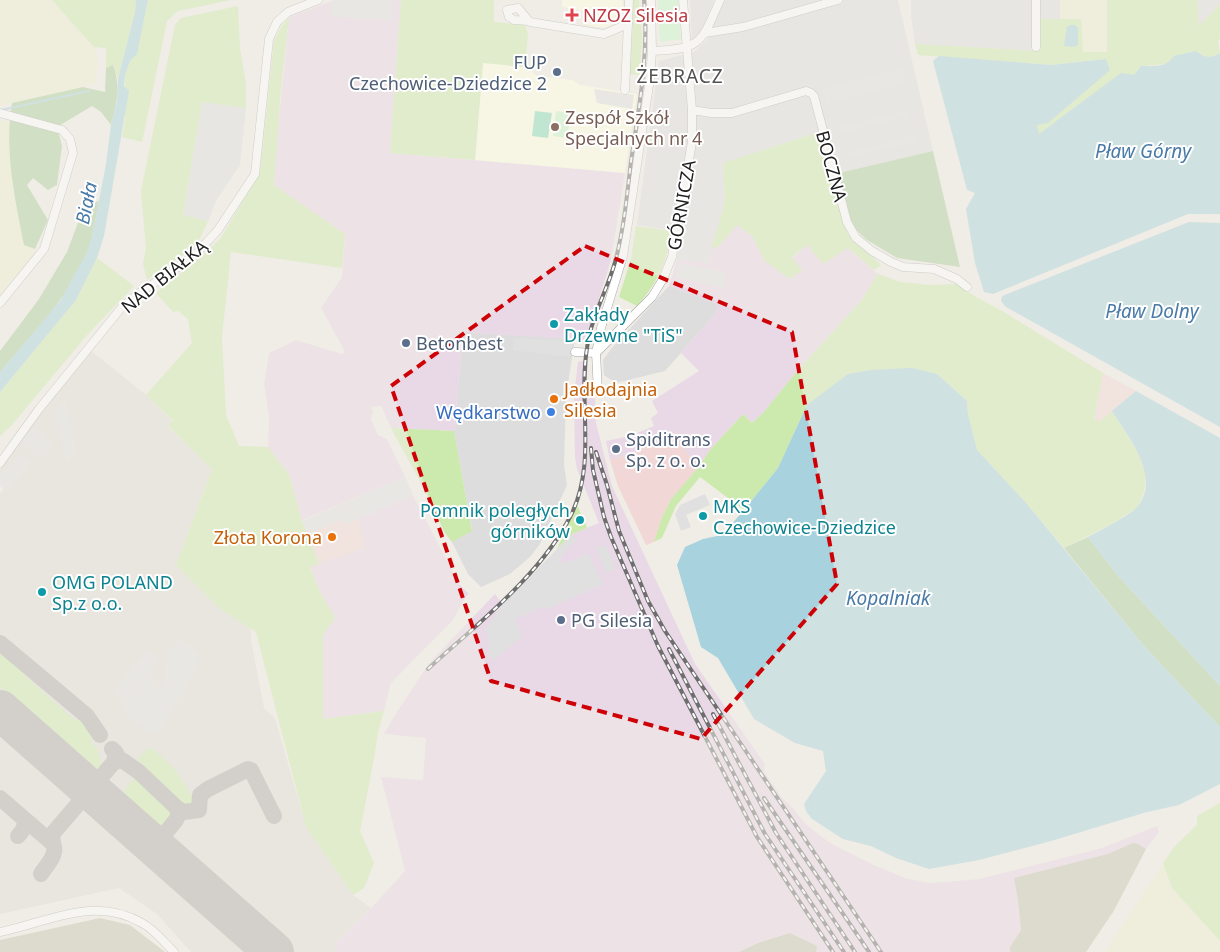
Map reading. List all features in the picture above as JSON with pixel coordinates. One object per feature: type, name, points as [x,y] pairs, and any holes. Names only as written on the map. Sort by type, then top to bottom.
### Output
[{"type":"street","name":"NAD BIAŁKĄ","points":[[0,463],[39,409],[122,307],[135,296],[193,257],[218,230],[255,174],[269,39],[277,22],[288,12],[318,0]]},
{"type":"street","points":[[625,90],[628,0]]},
{"type":"street","points":[[598,392],[596,353],[601,328],[623,256],[650,79],[652,51],[651,0]]},
{"type":"street","name":"GÓRNICZA","points":[[596,353],[652,297],[663,279],[672,257],[692,142],[692,110],[683,0]]},
{"type":"street","points":[[652,51],[686,48],[695,44],[705,33],[720,0]]},
{"type":"street","points":[[705,33],[744,27],[838,0]]},
{"type":"street","points":[[1036,0],[1036,47]]},
{"type":"street","points":[[529,20],[530,22],[604,34],[628,24]]},
{"type":"street","name":"BOCZNA","points":[[692,110],[711,113],[732,113],[806,91],[811,93],[814,96],[847,222],[856,238],[872,251],[891,262],[903,267],[934,269],[957,279],[967,287]]},
{"type":"street","points":[[0,113],[62,130],[70,139],[73,153],[44,249],[0,303]]},
{"type":"street","points":[[575,352],[596,353]]},
{"type":"street","points":[[0,932],[86,910],[106,910],[143,923],[174,952]]},
{"type":"highlighted area","points":[[585,246],[792,332],[837,584],[701,739],[491,681],[391,386]]},
{"type":"shaded area","points":[[0,0],[52,0],[94,47],[98,61],[95,84],[0,106]]},
{"type":"shaded area","points":[[334,0],[401,0],[390,153],[625,173],[611,260],[586,340],[463,332],[454,431],[391,428],[381,406],[371,407],[373,412],[371,419],[378,435],[387,439],[405,477],[302,520],[289,474],[268,447],[269,417],[264,384],[269,353],[296,340],[342,354],[345,352],[321,308],[342,277],[345,234],[274,186],[276,149],[289,17]]},
{"type":"shaded area","points":[[392,0],[391,20],[331,16],[332,1]]},
{"type":"shaded area","points":[[562,0],[622,0],[624,9],[622,16],[614,24],[603,28],[583,24],[585,11],[562,7]]},
{"type":"shaded area","points":[[690,0],[714,0],[702,31],[692,41]]},
{"type":"shaded area","points":[[725,0],[898,0],[933,151],[839,173],[828,129],[723,163],[725,201],[708,264],[677,259],[682,232],[637,225],[659,61],[694,52],[707,40]]},
{"type":"shaded area","points":[[911,0],[1060,0],[1060,19],[1039,19],[1039,51],[915,44]]},
{"type":"shaded area","points":[[1060,0],[1107,0],[1107,52],[1083,52],[1081,20],[1060,19]]},
{"type":"shaded area","points":[[1197,0],[1220,0],[1220,4],[1199,26]]},
{"type":"shaded area","name":"Zespół Szkół Specjalnych nr 4","points":[[483,62],[525,67],[537,76],[572,80],[580,85],[637,94],[625,173],[475,160]]},
{"type":"shaded area","points":[[902,69],[906,84],[827,103],[823,88]]},
{"type":"shaded area","points":[[594,89],[634,95],[632,109],[597,103]]},
{"type":"shaded area","points":[[202,102],[246,108],[240,165],[216,201],[208,221],[183,216]]},
{"type":"shaded area","points":[[908,110],[909,116],[842,132],[841,127]]},
{"type":"shaded area","points":[[0,120],[9,122],[13,190],[24,244],[35,249],[32,259],[0,298]]},
{"type":"shaded area","points":[[914,136],[915,142],[848,157],[847,152]]},
{"type":"shaded area","points":[[737,224],[752,236],[765,261],[792,258],[807,245],[848,248],[878,274],[860,302],[798,370],[763,413],[752,423],[743,414],[710,450],[698,468],[675,433],[635,452],[610,460],[606,441],[630,436],[654,426],[651,418],[658,413],[652,401],[699,371],[681,353],[716,313],[718,304],[669,286],[677,259],[708,264],[712,248],[718,247]]},
{"type":"shaded area","points":[[679,263],[727,273],[724,288],[676,277]]},
{"type":"shaded area","points":[[669,286],[718,304],[716,313],[665,371],[616,383],[604,375],[603,360]]},
{"type":"shaded area","points":[[463,332],[575,339],[566,396],[564,465],[567,485],[540,544],[530,557],[510,574],[481,587],[468,574],[452,542],[472,530],[454,431]]},
{"type":"shaded area","points":[[514,338],[573,342],[569,357],[513,350]]},
{"type":"shaded area","points":[[90,350],[146,395],[173,422],[168,427],[212,468],[176,565],[220,609],[251,629],[251,640],[264,708],[275,718],[306,827],[353,895],[371,908],[333,946],[340,952],[191,952],[157,914],[119,888],[0,914],[0,493],[4,489],[0,486],[0,469],[31,424]]},
{"type":"shaded area","points":[[578,362],[588,363],[586,387],[589,395],[595,399],[596,423],[612,486],[695,664],[765,764],[764,772],[782,798],[807,825],[830,843],[874,865],[908,879],[932,883],[979,879],[1102,848],[1157,826],[1159,832],[1146,849],[1113,912],[1086,952],[340,952],[333,946],[405,871],[381,777],[423,780],[426,738],[384,734],[393,718],[429,663],[495,594],[503,605],[572,534],[599,523],[577,469],[575,457],[574,395]]},
{"type":"shaded area","points":[[1103,373],[1136,391],[1099,423],[1094,420]]},
{"type":"shaded area","points":[[65,399],[76,450],[67,464],[55,411]]},
{"type":"shaded area","points":[[34,427],[48,437],[47,439],[54,445],[41,460],[20,442]]},
{"type":"shaded area","points":[[675,433],[698,468],[671,499],[661,520],[654,542],[646,545],[618,486],[610,460],[635,452]]},
{"type":"shaded area","points":[[20,453],[31,463],[6,491],[0,485],[0,476]]},
{"type":"shaded area","points":[[405,477],[413,495],[359,519],[367,548],[319,564],[302,521]]},
{"type":"shaded area","points":[[405,477],[413,495],[345,525],[343,520],[307,533],[302,521]]},
{"type":"shaded area","points":[[705,494],[710,505],[686,515],[691,527],[681,531],[675,514],[680,505]]},
{"type":"shaded area","points":[[413,495],[459,584],[469,594],[466,596],[453,620],[391,683],[384,711],[323,719],[323,635],[334,618],[320,592],[310,566],[366,548],[358,519]]},
{"type":"shaded area","points":[[572,534],[577,541],[570,546],[558,561],[560,564],[564,561],[570,562],[588,553],[603,584],[547,609],[545,606],[515,619],[523,638],[516,641],[494,660],[489,658],[488,635],[485,630],[502,605]]},
{"type":"shaded area","points":[[606,545],[616,569],[606,573],[596,548]]},
{"type":"shaded area","points":[[179,638],[200,656],[184,690],[162,724],[160,731],[149,731],[149,729],[146,731],[123,711],[126,708],[122,703],[149,672],[155,688],[162,685],[166,677],[167,655]]},
{"type":"shaded area","points":[[149,649],[158,661],[123,699],[113,691]]},
{"type":"shaded area","points":[[1133,843],[1146,849],[1113,912],[1086,952],[1010,952],[1010,947],[1021,930],[1014,878],[1108,854]]},
{"type":"shaded area","points":[[1163,863],[1172,888],[1220,941],[1220,952],[1105,952]]},
{"type":"shaded area","points":[[100,918],[130,925],[165,952],[0,952],[0,940]]},
{"type":"shaded area","points":[[790,933],[817,946],[816,952],[739,952],[758,943]]},
{"type":"green space","points":[[52,0],[136,0],[135,12],[118,79],[113,65],[106,68],[106,48],[94,47]]},
{"type":"green space","points":[[148,0],[231,0],[178,11],[167,21],[142,142],[122,137],[125,120],[125,75],[130,61],[137,54]]},
{"type":"green space","points":[[401,0],[494,0],[494,22],[525,25],[528,34],[525,67],[483,63],[475,160],[390,153]]},
{"type":"green space","points":[[631,0],[639,0],[642,37],[640,75],[629,74],[633,24]]},
{"type":"green space","points":[[658,0],[678,0],[681,39],[660,42]]},
{"type":"green space","points":[[1107,0],[1197,0],[1199,26],[1220,4],[1220,38],[1218,41],[1220,53],[1215,57],[1141,66],[1134,75],[1039,135],[1036,125],[1106,59],[1051,65],[918,55],[915,44],[1038,51],[1039,19],[1081,19],[1083,52],[1107,52]]},
{"type":"green space","points":[[238,6],[240,49],[246,84],[246,108],[202,102],[183,215],[208,221],[197,245],[147,280],[143,264],[146,248],[141,191],[175,25],[181,18]]},
{"type":"green space","points":[[289,17],[281,88],[274,185],[345,234],[342,268],[231,252],[222,337],[226,415],[239,446],[268,447],[289,474],[302,520],[319,564],[310,567],[320,592],[335,618],[323,635],[323,719],[384,711],[378,732],[360,831],[374,863],[364,888],[353,895],[306,827],[256,632],[220,609],[176,565],[212,469],[168,426],[173,421],[146,395],[192,343],[188,319],[178,311],[173,312],[156,293],[194,263],[220,239],[260,173],[274,41]]},
{"type":"green space","points":[[113,65],[117,81],[117,95],[111,125],[101,112],[92,106],[57,127],[62,146],[57,185],[48,190],[33,178],[27,185],[48,220],[35,249],[24,245],[14,192],[10,156],[9,139],[12,103],[83,87],[105,92],[106,68]]},
{"type":"green space","points":[[535,111],[552,113],[548,138],[532,136]]},
{"type":"green space","points":[[556,111],[571,113],[567,138],[553,136]]},
{"type":"green space","points":[[819,132],[848,234],[881,265],[874,270],[848,248],[823,264],[807,245],[792,257],[802,270],[790,279],[765,261],[752,236],[737,225],[718,247],[712,248],[725,201],[723,163]]},
{"type":"green space","points":[[933,151],[960,267],[897,258],[867,240],[852,226],[839,173]]},
{"type":"green space","points":[[99,201],[88,250],[72,283],[37,330],[0,372],[0,351],[39,299],[67,252],[85,204]]},
{"type":"green space","points":[[636,226],[672,231],[661,271],[637,306],[619,297],[631,259]]},
{"type":"green space","points":[[97,258],[134,286],[88,334],[11,426],[0,436],[0,392],[76,300]]},
{"type":"green space","points":[[878,274],[900,282],[930,285],[957,284],[1103,373],[1094,419],[1100,422],[1112,411],[1137,451],[1146,474],[1144,492],[1138,507],[1112,524],[1064,548],[1027,504],[977,450],[968,414],[967,401],[937,374],[807,405],[778,468],[744,510],[700,477],[676,506],[662,538],[654,542],[661,520],[671,499],[698,468],[710,450],[743,414],[752,423],[763,413],[798,370],[860,302]]},
{"type":"green space","points":[[391,428],[454,431],[472,531],[452,542],[445,533]]},
{"type":"green space","points":[[577,505],[582,516],[575,520],[577,525],[585,522],[587,528],[572,534],[557,549]]},
{"type":"green space","points":[[1088,537],[1119,577],[1220,686],[1220,727],[1144,646],[1064,548]]},
{"type":"green space","points":[[0,650],[24,669],[25,676],[76,721],[80,718],[87,725],[93,739],[90,742],[97,748],[102,767],[101,770],[95,770],[0,687]]},
{"type":"green space","points":[[149,748],[153,749],[174,768],[197,804],[190,808],[184,807],[141,770],[145,766],[137,758]]},
{"type":"green space","points":[[138,775],[173,808],[174,812],[162,828],[125,796],[125,788]]},
{"type":"green space","points":[[1220,803],[1220,941],[1172,888],[1163,863],[1175,846],[1197,825],[1197,816]]},
{"type":"water","points":[[136,0],[148,0],[137,54],[130,61],[125,75],[124,86],[129,91],[104,236],[97,258],[76,300],[0,392],[0,372],[60,301],[87,252],[93,232],[106,164],[111,125],[117,102],[118,79],[135,12]]},
{"type":"water","points":[[1075,25],[1078,28],[1078,45],[1074,47],[1064,46],[1067,27]]},
{"type":"water","name":"Pław Górny","points":[[1196,51],[1208,57],[1220,53],[1220,214],[1188,214],[993,294],[984,292],[975,263],[966,209],[975,193],[967,190],[933,61],[939,56],[1051,65],[1106,59],[1110,70],[1048,123],[1037,125],[1039,134],[1121,73],[1134,75],[1141,66],[1155,66],[1167,63],[1174,56]]},
{"type":"water","name":"Pław Dolny","points":[[1189,222],[1220,223],[1220,427],[1006,307],[1001,301],[1002,296]]},
{"type":"water","name":"Kopalniak","points":[[912,368],[937,374],[967,401],[968,414],[977,450],[1027,504],[1144,646],[1220,727],[1220,784],[1179,805],[1147,812],[1051,841],[979,860],[929,869],[896,858],[871,846],[843,839],[812,819],[806,811],[804,804],[826,771],[823,751],[795,743],[754,719],[718,658],[701,647],[677,565],[685,547],[703,539],[722,535],[744,510],[778,468],[807,405],[848,374],[871,370]]},
{"type":"water","points":[[1136,391],[1220,438],[1220,686],[1119,577],[1088,537],[1129,514],[1138,506],[1144,494],[1146,482],[1140,457],[1112,411]]},
{"type":"waterway","points":[[1,110],[89,91]]},
{"type":"taxiway","points":[[0,643],[87,716],[100,735]]},
{"type":"taxiway","points":[[41,874],[51,861],[53,855],[52,838],[54,832],[114,762],[116,753],[112,749]]},
{"type":"taxiway","points":[[114,762],[122,760],[139,772],[178,809],[176,820],[155,846]]},
{"type":"taxiway","points":[[178,809],[184,812],[199,810],[200,795],[248,769],[251,770],[274,816]]},
{"type":"taxiway","points":[[0,798],[51,842]]},
{"type":"taxiway","points":[[18,836],[24,828],[24,819]]},
{"type":"runway","points":[[0,710],[274,952]]},
{"type":"railway","points":[[428,669],[507,598],[526,578],[558,537],[571,515],[579,495],[585,454],[584,390],[587,348],[592,326],[612,273],[623,225],[644,61],[644,0]]},
{"type":"railway","points":[[591,448],[593,470],[604,517],[658,646],[757,837],[833,952]]},
{"type":"railway","points":[[596,452],[619,531],[648,601],[665,631],[881,952]]},
{"type":"railway","points":[[669,649],[765,834],[844,952]]},
{"type":"railway","points":[[713,714],[776,833],[855,952]]},
{"type":"railway","points":[[764,798],[869,952]]},
{"type":"place","name":"NZOZ Silesia","points":[[572,15]]},
{"type":"place","name":"FUP Czechowice-Dziedzice 2","points":[[557,72]]},
{"type":"place","name":"Zespół Szkół Specjalnych nr 4","points":[[555,127]]},
{"type":"place","name":"Zakłady Drzewne \"TiS\"","points":[[554,324]]},
{"type":"place","name":"Betonbest","points":[[406,343]]},
{"type":"place","name":"Jadłodajnia Silesia","points":[[554,399]]},
{"type":"place","name":"Wędkarstwo","points":[[551,412]]},
{"type":"place","name":"Spiditrans Sp. z o. o.","points":[[616,449]]},
{"type":"place","name":"MKS Czechowice-Dziedzice","points":[[703,516]]},
{"type":"place","name":"Pomnik poległych górników","points":[[580,520]]},
{"type":"place","name":"Złota Korona","points":[[332,537]]},
{"type":"place","name":"OMG POLAND Sp.z o.o.","points":[[42,592]]},
{"type":"place","name":"PG Silesia","points":[[561,620]]},
{"type":"district","name":"ŻEBRACZ","points":[[680,76]]},
{"type":"water label","name":"Biała","points":[[86,203]]}]
